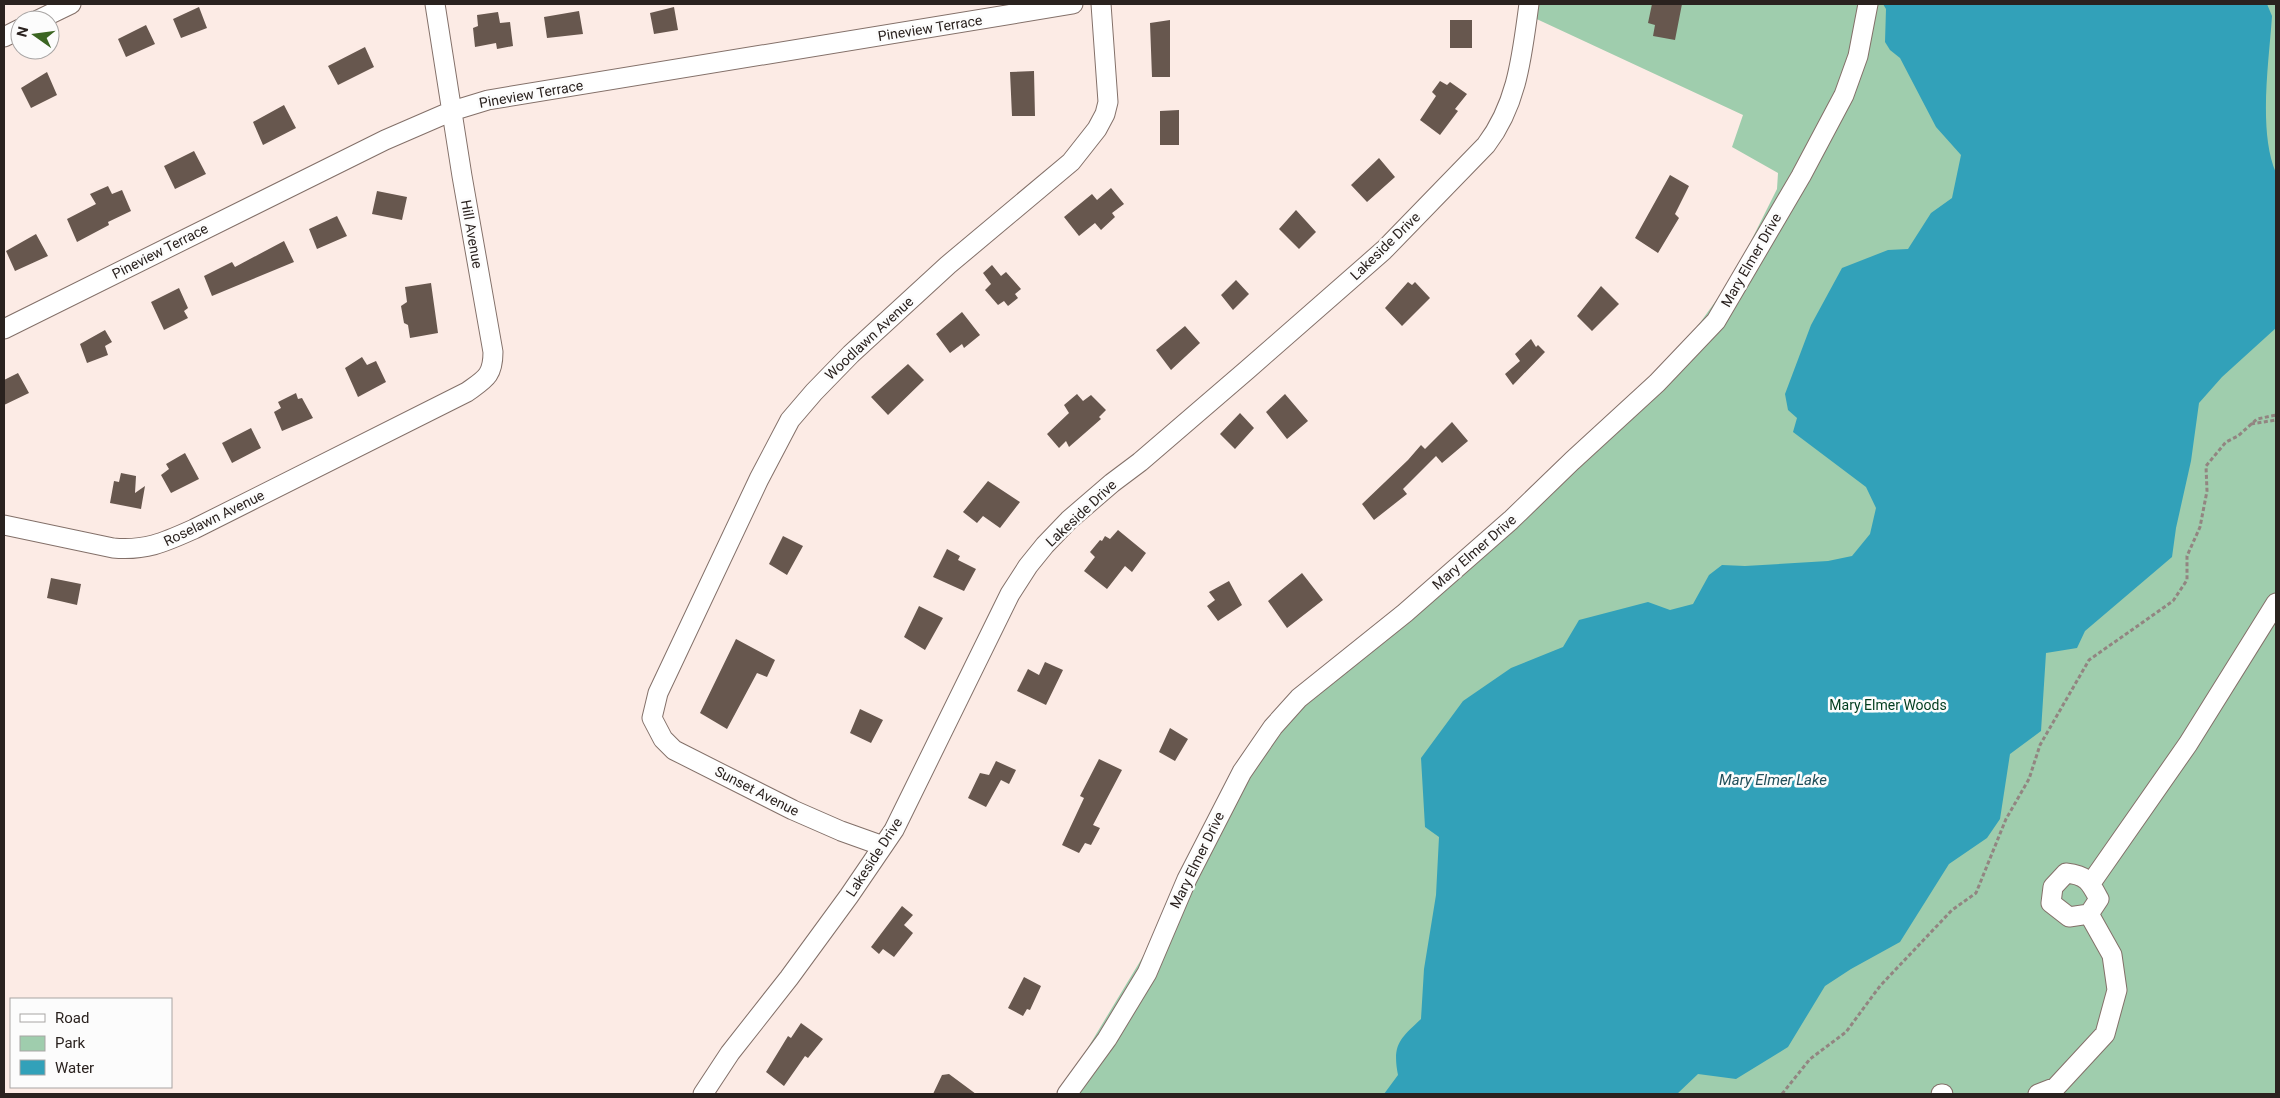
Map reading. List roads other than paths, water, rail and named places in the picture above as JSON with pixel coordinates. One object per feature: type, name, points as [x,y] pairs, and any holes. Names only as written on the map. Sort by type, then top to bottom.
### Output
[{"type":"street","points":[[59,10],[71,4]]},
{"type":"street","name":"Hill Avenue","points":[[411,420],[467,392],[485,379],[493,364],[490,335],[436,4]]},
{"type":"street","name":"Pineview Terrace","points":[[4,329],[385,140],[452,111],[488,100],[1073,4]]},
{"type":"street","name":"Woodlawn Avenue","points":[[653,713],[658,693],[759,479],[790,420],[851,354],[948,265],[1071,162],[1097,129],[1105,114],[1108,102],[1101,4]]},
{"type":"street","name":"Lakeside Drive","points":[[704,1094],[730,1053],[794,971],[894,830],[990,633],[1028,566],[1069,520],[1247,370],[1384,250],[1480,151],[1498,128],[1511,100],[1520,70],[1529,4]]},
{"type":"street","name":"Mary Elmer Drive","points":[[1067,1094],[1112,1031],[1147,973],[1173,911],[1218,815],[1242,772],[1284,713],[1299,698],[1405,612],[1511,520],[1657,383],[1716,321],[1801,176],[1844,96],[1858,56],[1868,4]]},
{"type":"street","name":"Roselawn Avenue","points":[[4,524],[113,548],[151,547],[194,529],[411,420]]},
{"type":"street","points":[[2091,883],[2188,744],[2276,603]]},
{"type":"street","name":"Sunset Avenue","points":[[653,713],[652,718],[658,731],[674,750],[793,810],[841,831],[883,846]]},
{"type":"street","points":[[2066,873],[2080,874],[2091,883],[2099,899],[2089,914],[2069,917],[2051,903],[2053,888],[2066,873]]},
{"type":"street","points":[[2038,1094],[2056,1087],[2105,1034],[2117,990],[2112,956],[2089,914]]},
{"type":"water","name":"Mary Elmer Lake","points":[[1883,4],[2267,4],[2272,16],[2266,117],[2267,137],[2276,173],[2276,328],[2222,377],[2199,403],[2191,461],[2176,528],[2172,557],[2085,631],[2077,648],[2046,653],[2041,731],[2010,754],[2000,819],[1987,838],[1949,864],[1900,942],[1851,969],[1825,986],[1788,1047],[1736,1079],[1698,1074],[1677,1094],[1384,1094],[1398,1075],[1396,1056],[1399,1043],[1421,1019],[1424,969],[1436,895],[1439,837],[1425,827],[1421,758],[1463,701],[1511,668],[1563,647],[1579,620],[1648,602],[1670,610],[1693,604],[1709,575],[1722,565],[1745,566],[1828,561],[1852,556],[1870,534],[1876,508],[1866,487],[1793,432],[1797,418],[1788,410],[1785,394],[1811,325],[1842,268],[1888,250],[1908,249],[1931,213],[1952,198],[1961,155],[1936,127],[1900,58],[1890,50],[1885,42],[1886,9]]},
{"type":"park label","name":"Mary Elmer Woods","points":[[1888,705]]}]
